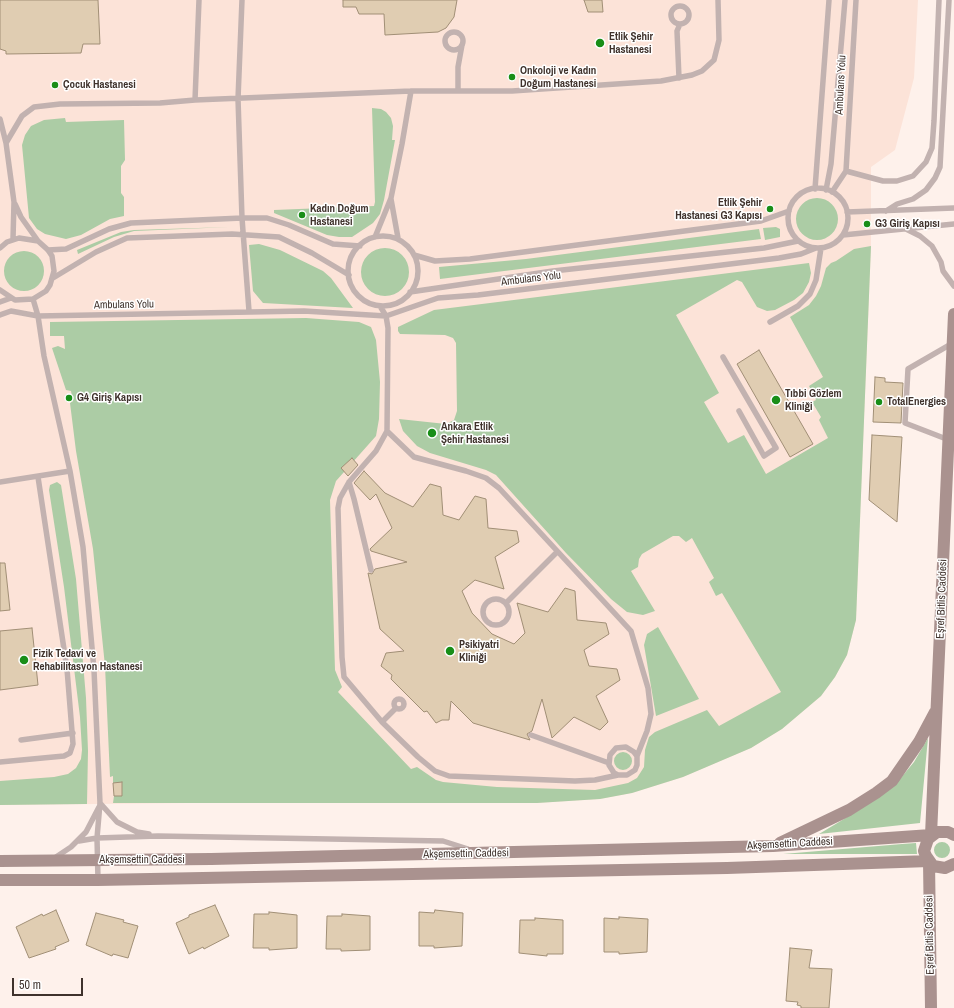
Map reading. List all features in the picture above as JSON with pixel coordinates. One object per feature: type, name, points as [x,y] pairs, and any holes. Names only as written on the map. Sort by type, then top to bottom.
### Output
[{"type":"main road","name":"Eşref Bitlis Caddesi","points":[[931,1008],[929,862],[926,856],[925,845],[932,835],[954,314]]},
{"type":"main road","points":[[773,846],[849,810],[892,781],[919,742],[937,707]]},
{"type":"main road","points":[[932,835],[942,831],[954,835]]},
{"type":"main road","name":"Akşemsettin Caddesi","points":[[0,861],[484,854],[773,846],[932,835]]},
{"type":"main road","points":[[929,862],[939,868],[945,868],[954,864]]},
{"type":"main road","name":"Akşemsettin Caddesi","points":[[0,880],[98,880],[727,868],[929,862]]},
{"type":"lane","points":[[195,100],[199,0]]},
{"type":"lane","points":[[242,0],[238,99],[242,218],[249,311]]},
{"type":"lane","points":[[6,143],[22,116],[36,106],[121,102],[160,104],[195,100],[411,91],[512,90],[583,87],[679,78],[702,71],[714,60],[719,40],[718,0]]},
{"type":"lane","points":[[815,189],[829,0]]},
{"type":"lane","points":[[829,191],[845,0]]},
{"type":"lane","name":"Ambulans Yolu","points":[[846,171],[856,0]]},
{"type":"lane","points":[[829,191],[846,171],[889,182],[906,179],[919,171],[929,155],[934,121],[939,0]]},
{"type":"lane","points":[[886,212],[897,204],[913,199],[926,190],[940,168],[950,0]]},
{"type":"lane","points":[[679,78],[678,31],[680,24]]},
{"type":"lane","points":[[458,90],[458,67],[462,45]]},
{"type":"lane","points":[[375,237],[391,198],[411,91]]},
{"type":"lane","points":[[0,119],[6,143],[14,202],[13,239]]},
{"type":"lane","points":[[815,189],[829,191],[844,204],[847,212],[847,227],[837,242],[818,248],[806,246],[798,241],[791,232],[788,222],[789,212],[798,196],[806,191],[815,189]]},
{"type":"lane","points":[[391,198],[398,238]]},
{"type":"lane","points":[[0,290],[11,298],[24,301],[33,299],[46,291],[53,278],[54,263],[48,250],[38,241],[21,217],[14,202]]},
{"type":"lane","points":[[847,212],[886,212],[954,208]]},
{"type":"lane","points":[[414,255],[435,261],[470,259],[761,221],[789,212]]},
{"type":"lane","points":[[48,250],[66,248],[109,229],[131,223],[242,218],[267,218],[289,225],[333,244],[360,246]]},
{"type":"lane","points":[[843,235],[954,224]]},
{"type":"lane","points":[[904,228],[920,236],[932,246],[941,262],[943,272],[954,286]]},
{"type":"lane","points":[[53,278],[96,252],[127,238],[243,234],[279,237],[312,253],[349,275]]},
{"type":"lane","points":[[387,236],[398,238],[408,246],[414,255],[418,266],[417,278],[410,292],[406,297],[396,303],[380,306],[364,300],[356,292],[349,275],[350,260],[360,246],[375,237],[387,236]]},
{"type":"lane","points":[[0,248],[13,239],[26,238],[38,241]]},
{"type":"lane","points":[[410,292],[553,271],[764,248],[798,241]]},
{"type":"lane","points":[[770,322],[798,306],[810,294],[816,280],[818,248]]},
{"type":"lane","name":"Ambulans Yolu","points":[[0,315],[11,311],[38,316],[249,311],[321,311],[386,316],[438,298],[478,296],[779,258],[801,254],[818,248]]},
{"type":"lane","points":[[0,302],[11,298]]},
{"type":"lane","points":[[33,299],[38,316],[44,356],[70,471],[83,547],[89,609],[100,803],[97,838],[98,880]]},
{"type":"lane","points":[[380,306],[386,316],[388,328],[387,431],[376,451],[348,482],[340,498],[338,508],[344,677],[382,722],[418,757],[435,771],[449,776],[575,781],[595,780],[618,775],[623,776],[632,773],[637,765],[637,756],[647,730],[650,714],[650,701],[631,631],[495,484],[486,478],[466,471],[414,456],[387,431]]},
{"type":"lane","points":[[949,440],[905,423],[908,368],[953,342]]},
{"type":"lane","points":[[723,357],[776,448],[764,456],[739,411]]},
{"type":"lane","points":[[0,482],[38,478],[70,471]]},
{"type":"lane","points":[[0,762],[64,756],[70,752],[73,733],[64,646],[38,478]]},
{"type":"lane","points":[[348,482],[354,499],[371,570]]},
{"type":"lane","points":[[506,603],[557,552]]},
{"type":"lane","points":[[498,598],[506,603],[509,611],[508,616],[503,622],[491,624],[484,619],[483,607],[489,600],[498,598]]},
{"type":"lane","points":[[382,722],[396,708]]},
{"type":"lane","points":[[21,740],[73,733]]},
{"type":"lane","points":[[531,736],[608,763]]},
{"type":"lane","points":[[618,775],[610,769],[608,763],[613,751],[621,747],[630,748],[637,756]]},
{"type":"lane","points":[[100,803],[109,814],[122,824],[137,832],[158,836]]},
{"type":"lane","points":[[51,861],[79,841],[86,832],[100,803]]},
{"type":"lane","points":[[79,841],[97,838],[158,836],[443,841],[484,854]]},
{"type":"shaded area","name":"Ankara Etlik Şehir Hastanesi","points":[[0,0],[918,0],[914,78],[895,150],[871,167],[871,246],[856,620],[847,655],[835,677],[821,696],[782,729],[751,748],[683,777],[632,793],[600,799],[537,803],[281,802],[0,805]]},
{"type":"green space","points":[[372,108],[381,109],[391,118],[393,126],[392,140],[395,140],[384,200],[380,214],[373,223],[352,237],[339,237],[327,235],[274,213],[274,210],[374,206]]},
{"type":"green space","points":[[65,118],[66,122],[124,120],[125,160],[121,166],[121,193],[124,197],[124,216],[110,219],[81,235],[66,239],[45,234],[37,229],[29,218],[22,145],[25,135],[31,126],[44,120]]},
{"type":"green space","points":[[813,198],[821,198],[832,204],[838,215],[838,223],[832,234],[821,240],[813,240],[802,234],[796,223],[796,215],[802,204]]},
{"type":"green space","points":[[230,227],[134,231],[114,237],[78,254],[77,250],[121,232],[134,230]]},
{"type":"green space","points":[[776,227],[780,229],[780,237],[765,240],[763,228]]},
{"type":"green space","points":[[759,229],[761,239],[440,279],[439,267],[526,259]]},
{"type":"green space","points":[[259,244],[280,250],[323,271],[331,278],[353,308],[263,303],[253,291],[249,245]]},
{"type":"green space","points":[[871,246],[856,620],[847,655],[835,677],[821,696],[782,729],[751,748],[683,777],[632,793],[600,799],[537,803],[113,803],[114,796],[122,795],[122,783],[113,783],[113,776],[110,777],[105,666],[93,549],[76,451],[70,403],[73,401],[71,391],[66,390],[52,348],[58,346],[65,349],[64,336],[50,336],[50,322],[306,318],[359,322],[371,327],[376,340],[380,382],[379,419],[376,436],[336,481],[330,500],[335,670],[342,687],[338,692],[411,769],[417,767],[436,780],[497,787],[595,790],[628,783],[637,778],[644,767],[645,750],[649,737],[655,732],[707,710],[719,726],[781,692],[722,593],[716,596],[709,582],[714,578],[692,538],[686,542],[679,536],[673,536],[642,554],[639,559],[638,567],[631,571],[655,611],[643,615],[627,612],[611,599],[566,553],[496,475],[486,470],[430,453],[417,446],[403,431],[399,419],[446,424],[454,420],[457,411],[456,343],[453,338],[445,335],[400,334],[398,327],[434,310],[809,263],[811,273],[809,282],[803,293],[794,300],[775,310],[767,311],[757,307],[742,282],[737,280],[676,315],[719,393],[704,402],[728,443],[744,435],[766,474],[828,438],[819,420],[821,417],[812,402],[816,400],[809,386],[823,377],[790,317],[809,305],[816,296],[821,286],[826,268],[831,263],[854,249]]},
{"type":"green space","points":[[380,248],[390,248],[402,255],[409,267],[409,277],[402,289],[390,296],[380,296],[372,292],[365,285],[361,277],[361,267],[365,259],[372,252]]},
{"type":"green space","points":[[28,251],[35,254],[41,260],[44,271],[43,279],[35,288],[28,291],[20,291],[13,288],[5,279],[4,267],[7,260],[16,252]]},
{"type":"green space","points":[[57,482],[61,485],[76,579],[86,698],[88,751],[87,804],[0,805],[0,781],[54,777],[68,774],[76,768],[81,759],[82,750],[80,717],[64,587],[49,490],[50,485]]},
{"type":"green space","points":[[658,627],[699,699],[656,716],[644,645],[647,634]]},
{"type":"green space","points":[[928,738],[920,823],[819,834],[859,810],[895,785],[914,762]]},
{"type":"green space","points":[[619,752],[627,752],[632,757],[630,768],[627,770],[619,770],[614,765],[614,757]]},
{"type":"green space","points":[[942,842],[948,844],[950,850],[948,856],[942,858],[936,856],[934,850],[936,844]]},
{"type":"green space","points":[[916,843],[917,854],[783,854],[902,844]]},
{"type":"building","points":[[0,0],[98,0],[100,44],[83,44],[81,53],[6,54],[6,51],[0,49]]},
{"type":"building","points":[[343,0],[457,0],[454,17],[446,28],[438,32],[385,35],[384,14],[359,14],[356,7],[343,7]]},
{"type":"building","points":[[584,0],[602,0],[603,12],[588,12]]},
{"type":"building","points":[[759,350],[813,444],[790,457],[737,364]]},
{"type":"building","points":[[875,377],[885,378],[885,382],[903,383],[901,423],[873,422]]},
{"type":"building","points":[[872,435],[902,437],[897,522],[869,500]]},
{"type":"building","points":[[352,458],[358,465],[348,476],[341,468]]},
{"type":"building","points":[[364,471],[385,493],[413,507],[430,484],[441,487],[443,515],[459,520],[475,496],[486,499],[488,528],[517,531],[519,542],[495,557],[504,589],[475,580],[462,591],[472,613],[492,634],[514,644],[525,633],[517,603],[548,612],[565,588],[575,591],[577,620],[606,623],[609,634],[584,650],[589,666],[617,669],[620,680],[596,696],[608,722],[600,730],[574,717],[552,738],[542,699],[532,731],[527,734],[530,740],[473,723],[451,701],[449,720],[442,720],[436,723],[427,711],[424,712],[391,679],[392,675],[381,666],[386,653],[404,651],[380,629],[368,573],[372,574],[375,569],[407,562],[371,551],[370,549],[392,528],[376,494],[370,500],[354,483]]},
{"type":"building","points":[[0,563],[5,563],[10,610],[0,611]]},
{"type":"building","name":"Fizik Tedavi ve Rehabilitasyon Hastanesi","points":[[32,628],[38,685],[0,690],[0,631]]},
{"type":"building","points":[[122,782],[122,796],[114,796],[113,783]]},
{"type":"building","points":[[215,905],[229,936],[204,949],[203,947],[189,954],[176,923],[189,917],[189,915]]},
{"type":"building","points":[[56,910],[69,941],[55,947],[56,949],[29,958],[16,927],[42,914],[43,916]]},
{"type":"building","points":[[435,910],[463,913],[462,946],[434,948],[434,946],[419,946],[419,912],[434,913]]},
{"type":"building","points":[[269,912],[297,915],[297,948],[269,950],[269,948],[253,948],[254,914],[269,914]]},
{"type":"building","points":[[96,913],[124,920],[123,922],[138,926],[128,958],[113,954],[112,956],[86,945]]},
{"type":"building","points":[[342,914],[370,916],[370,950],[341,951],[341,949],[326,949],[327,916],[342,916]]},
{"type":"building","points":[[619,917],[648,919],[647,952],[619,954],[619,952],[604,952],[604,918],[619,919]]},
{"type":"building","points":[[535,918],[563,920],[563,954],[547,954],[547,956],[519,953],[520,920],[535,920]]},
{"type":"building","points":[[790,948],[812,950],[809,968],[832,969],[829,1008],[801,1008],[801,1006],[797,1005],[798,1002],[786,1001]]},
{"type":"place","name":"Etlik Şehir Hastanesi","points":[[600,43]]},
{"type":"place","name":"Onkoloji ve Kadın Doğum Hastanesi","points":[[512,77]]},
{"type":"place","name":"Çocuk Hastanesi","points":[[55,85]]},
{"type":"place","name":"Etlik Şehir Hastanesi G3 Kapısı","points":[[770,209]]},
{"type":"place","name":"Kadın Doğum Hastanesi","points":[[302,215]]},
{"type":"place","name":"G3 Giriş Kapısı","points":[[867,224]]},
{"type":"place","name":"G4 Giriş Kapısı","points":[[69,398]]},
{"type":"place","name":"Tıbbi Gözlem Kliniği","points":[[776,400]]},
{"type":"place","name":"TotalEnergies","points":[[879,402]]},
{"type":"place","name":"Ankara Etlik Şehir Hastanesi","points":[[432,433]]},
{"type":"place","name":"Psikiyatri Kliniği","points":[[450,651]]},
{"type":"place","name":"Fizik Tedavi ve Rehabilitasyon Hastanesi","points":[[24,660]]}]
